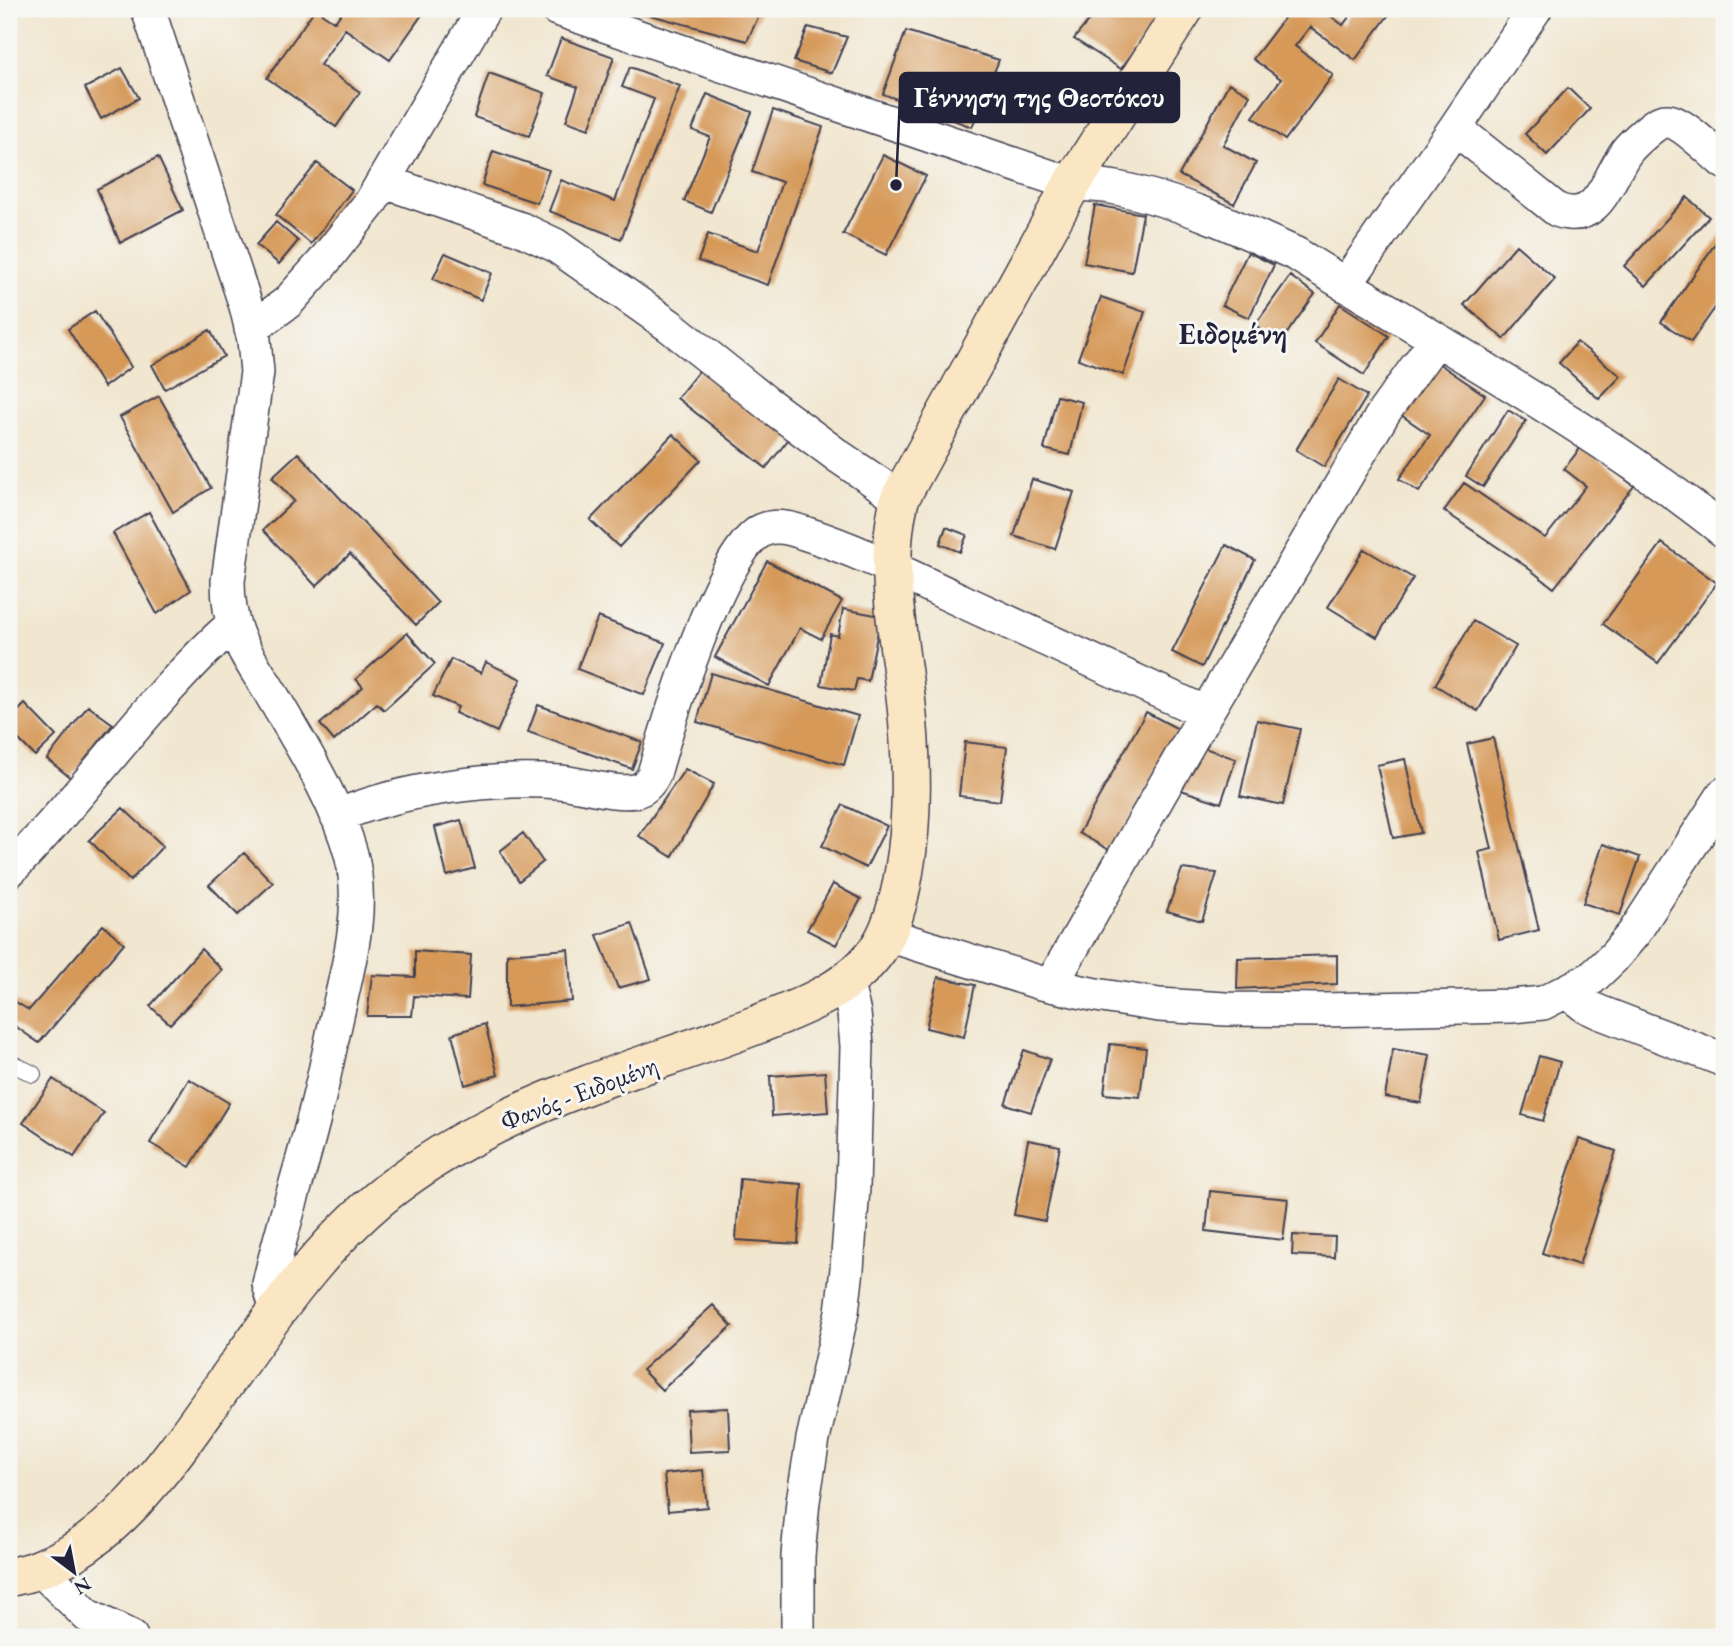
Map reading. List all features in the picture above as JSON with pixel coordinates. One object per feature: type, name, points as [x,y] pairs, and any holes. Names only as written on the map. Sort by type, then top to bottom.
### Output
[{"type":"street","points":[[148,9],[246,306],[257,372],[228,581],[228,607],[239,643],[272,696],[337,816],[351,854],[356,885],[354,940],[316,1110],[269,1284],[280,1308]]},
{"type":"street","points":[[251,329],[288,302],[371,202],[484,9]]},
{"type":"street","points":[[557,9],[1072,184],[1114,188],[1194,212],[1296,254],[1588,432],[1724,531]]},
{"type":"street","points":[[385,182],[521,229],[555,245],[670,326],[828,449],[896,511],[1072,184],[1184,9]]},
{"type":"street","points":[[1345,285],[1535,9]]},
{"type":"street","points":[[1455,128],[1557,210],[1569,215],[1580,214],[1595,204],[1626,153],[1658,123],[1668,121],[1679,125],[1724,162]]},
{"type":"street","points":[[1051,985],[1206,713],[1384,412],[1436,340]]},
{"type":"street","name":"Φανός - Ειδομένη","points":[[24,1573],[72,1552],[103,1530],[129,1506],[177,1451],[280,1308],[328,1248],[366,1208],[403,1179],[464,1141],[519,1112],[792,1010],[832,992],[860,970],[881,944],[897,904],[910,839],[911,783],[906,704],[894,608],[896,511]]},
{"type":"street","points":[[337,816],[392,797],[500,782],[543,781],[635,791],[644,787],[654,774],[696,642],[737,554],[750,538],[764,529],[781,527],[830,542],[1206,713]]},
{"type":"street","points":[[9,872],[50,829],[157,699],[233,624]]},
{"type":"street","points":[[885,934],[1051,985],[1159,1005],[1322,1010],[1543,1003],[1592,978],[1634,933],[1724,794]]},
{"type":"street","points":[[798,1637],[798,1556],[803,1501],[813,1439],[842,1312],[853,1188],[857,1045],[854,1013],[846,981]]},
{"type":"street","points":[[1568,992],[1584,1005],[1600,1012],[1724,1060]]},
{"type":"street","points":[[24,1573],[88,1616],[131,1637]]},
{"type":"lane","points":[[9,1062],[33,1074]]},
{"type":"building","points":[[315,9],[335,22],[344,9],[426,9],[390,60],[345,29],[320,65],[360,92],[336,127],[267,78]]},
{"type":"building","points":[[640,9],[762,9],[747,41],[639,12]]},
{"type":"building","points":[[1098,9],[1164,9],[1121,69],[1074,39]]},
{"type":"building","points":[[1291,9],[1321,9],[1343,25],[1355,9],[1393,9],[1355,60],[1310,27],[1295,46],[1333,75],[1285,140],[1253,117],[1281,79],[1253,59]]},
{"type":"building","points":[[808,27],[847,37],[832,73],[794,61]]},
{"type":"building","points":[[906,31],[999,60],[972,127],[883,94]]},
{"type":"building","points":[[561,38],[614,57],[589,129],[566,121],[578,87],[547,76]]},
{"type":"building","points":[[630,67],[680,86],[621,239],[549,211],[561,180],[615,201],[654,99],[622,87]]},
{"type":"building","points":[[122,68],[139,98],[101,119],[85,88]]},
{"type":"building","points":[[489,73],[545,93],[529,136],[474,117]]},
{"type":"building","points":[[1229,83],[1250,95],[1223,145],[1256,163],[1234,204],[1179,175]]},
{"type":"building","points":[[1568,88],[1590,109],[1547,155],[1525,134]]},
{"type":"building","points":[[707,94],[752,112],[711,212],[684,201],[710,137],[692,130]]},
{"type":"building","points":[[773,110],[823,127],[768,285],[698,261],[708,234],[758,251],[782,182],[752,172]]},
{"type":"building","points":[[493,151],[549,170],[537,203],[482,185]]},
{"type":"building","points":[[883,155],[926,176],[886,255],[843,234]]},
{"type":"building","points":[[158,157],[183,210],[120,243],[97,189]]},
{"type":"building","points":[[317,163],[352,190],[311,244],[276,215]]},
{"type":"building","points":[[1687,197],[1709,217],[1646,286],[1624,266]]},
{"type":"building","points":[[1095,205],[1143,214],[1132,272],[1084,263]]},
{"type":"building","points":[[276,222],[298,241],[279,264],[256,245]]},
{"type":"building","points":[[1724,231],[1724,295],[1691,342],[1661,322]]},
{"type":"building","points":[[1516,245],[1555,279],[1504,339],[1464,305]]},
{"type":"building","points":[[1248,252],[1274,265],[1249,318],[1222,305]]},
{"type":"building","points":[[445,253],[492,273],[481,300],[433,279]]},
{"type":"building","points":[[1290,276],[1315,294],[1280,343],[1255,325]]},
{"type":"building","points":[[1101,297],[1145,312],[1123,375],[1078,359]]},
{"type":"building","points":[[1340,304],[1389,336],[1364,375],[1315,343]]},
{"type":"building","points":[[95,311],[131,367],[104,387],[68,329]]},
{"type":"building","points":[[210,330],[224,356],[165,389],[152,365]]},
{"type":"building","points":[[1577,342],[1621,376],[1599,399],[1559,363]]},
{"type":"building","points":[[1438,363],[1485,395],[1419,492],[1399,479],[1430,435],[1401,415]]},
{"type":"building","points":[[702,367],[791,436],[766,468],[677,398]]},
{"type":"building","points":[[1339,379],[1367,396],[1324,467],[1296,450]]},
{"type":"building","points":[[159,396],[211,488],[173,512],[120,417]]},
{"type":"building","points":[[1057,396],[1082,402],[1070,455],[1044,449]]},
{"type":"building","points":[[1508,410],[1526,421],[1483,487],[1466,476]]},
{"type":"building","points":[[673,434],[701,460],[619,547],[590,520]]},
{"type":"building","points":[[1582,446],[1634,486],[1554,588],[1444,511],[1464,483],[1545,538],[1586,486],[1564,469]]},
{"type":"building","points":[[298,453],[438,603],[416,625],[350,554],[316,586],[263,530],[294,501],[272,477]]},
{"type":"building","points":[[1032,479],[1074,492],[1055,549],[1014,536]]},
{"type":"building","points":[[149,512],[191,590],[157,614],[113,533]]},
{"type":"building","points":[[946,527],[967,535],[960,552],[940,544]]},
{"type":"building","points":[[1662,543],[1717,583],[1658,663],[1603,624]]},
{"type":"building","points":[[1226,545],[1255,560],[1202,667],[1172,652]]},
{"type":"building","points":[[1364,549],[1413,578],[1377,637],[1328,607]]},
{"type":"building","points":[[767,561],[842,601],[821,639],[800,628],[769,686],[715,657]]},
{"type":"building","points":[[843,609],[881,616],[868,681],[857,679],[854,691],[821,685],[830,634],[838,636]]},
{"type":"building","points":[[598,617],[665,643],[644,695],[577,669]]},
{"type":"building","points":[[1473,621],[1516,646],[1478,711],[1435,685]]},
{"type":"building","points":[[407,633],[435,664],[384,710],[377,703],[334,741],[320,724],[363,687],[356,679]]},
{"type":"building","points":[[451,659],[481,673],[486,662],[521,679],[497,732],[455,713],[458,707],[433,696]]},
{"type":"building","points":[[711,673],[858,716],[844,765],[697,722]]},
{"type":"building","points":[[25,704],[56,736],[35,756],[9,730],[9,720]]},
{"type":"building","points":[[538,705],[642,742],[632,769],[528,732]]},
{"type":"building","points":[[88,706],[113,724],[71,778],[47,759]]},
{"type":"building","points":[[1146,712],[1180,730],[1113,852],[1079,833]]},
{"type":"building","points":[[1257,720],[1300,729],[1283,805],[1240,796]]},
{"type":"building","points":[[1493,738],[1539,930],[1499,940],[1479,852],[1492,849],[1467,744]]},
{"type":"building","points":[[965,742],[1007,747],[1000,801],[959,796]]},
{"type":"building","points":[[1193,744],[1236,759],[1221,803],[1178,789]]},
{"type":"building","points":[[1405,759],[1421,833],[1393,838],[1377,765]]},
{"type":"building","points":[[685,769],[714,784],[672,857],[639,836]]},
{"type":"building","points":[[843,805],[887,826],[866,868],[822,846]]},
{"type":"building","points":[[123,808],[163,846],[130,881],[89,840]]},
{"type":"building","points":[[461,820],[475,868],[447,876],[435,827]]},
{"type":"building","points":[[523,833],[543,862],[519,881],[500,851]]},
{"type":"building","points":[[1603,844],[1640,857],[1620,915],[1583,903]]},
{"type":"building","points":[[244,853],[273,883],[238,915],[209,885]]},
{"type":"building","points":[[1182,869],[1217,873],[1202,921],[1167,911]]},
{"type":"building","points":[[833,884],[861,899],[836,945],[807,930]]},
{"type":"building","points":[[632,923],[651,979],[618,988],[597,935]]},
{"type":"building","points":[[103,925],[124,943],[39,1043],[9,1022],[9,998],[29,1010]]},
{"type":"building","points":[[201,949],[222,970],[170,1024],[150,1006]]},
{"type":"building","points":[[568,949],[572,1001],[507,1007],[507,954]]},
{"type":"building","points":[[415,951],[471,955],[468,999],[414,996],[412,1016],[367,1016],[372,975],[415,977]]},
{"type":"building","points":[[1337,955],[1337,984],[1237,989],[1238,958]]},
{"type":"building","points":[[938,977],[975,985],[964,1037],[926,1028]]},
{"type":"building","points":[[485,1024],[498,1075],[465,1085],[452,1034]]},
{"type":"building","points":[[1110,1044],[1146,1048],[1140,1097],[1104,1094]]},
{"type":"building","points":[[1393,1049],[1430,1055],[1421,1103],[1385,1097]]},
{"type":"building","points":[[1024,1050],[1050,1059],[1031,1112],[1005,1104]]},
{"type":"building","points":[[1539,1056],[1560,1062],[1543,1121],[1522,1115]]},
{"type":"building","points":[[825,1072],[828,1112],[772,1116],[770,1076]]},
{"type":"building","points":[[53,1079],[104,1113],[74,1157],[23,1123]]},
{"type":"building","points":[[189,1079],[229,1103],[190,1167],[150,1143]]},
{"type":"building","points":[[1579,1139],[1616,1151],[1579,1265],[1542,1253]]},
{"type":"building","points":[[1028,1140],[1060,1146],[1045,1221],[1014,1215]]},
{"type":"building","points":[[740,1179],[802,1184],[798,1244],[736,1240]]},
{"type":"building","points":[[1210,1191],[1288,1199],[1283,1240],[1206,1231]]},
{"type":"building","points":[[1293,1235],[1335,1237],[1334,1257],[1292,1255]]},
{"type":"building","points":[[713,1305],[732,1326],[662,1390],[642,1370]]},
{"type":"building","points":[[728,1408],[730,1450],[689,1452],[687,1410]]},
{"type":"building","points":[[703,1470],[707,1507],[668,1511],[664,1474]]},
{"type":"place","name":"Γέννηση της Θεοτόκου","points":[[896,185]]},
{"type":"district","name":"Ειδομένη","points":[[1233,333]]}]
